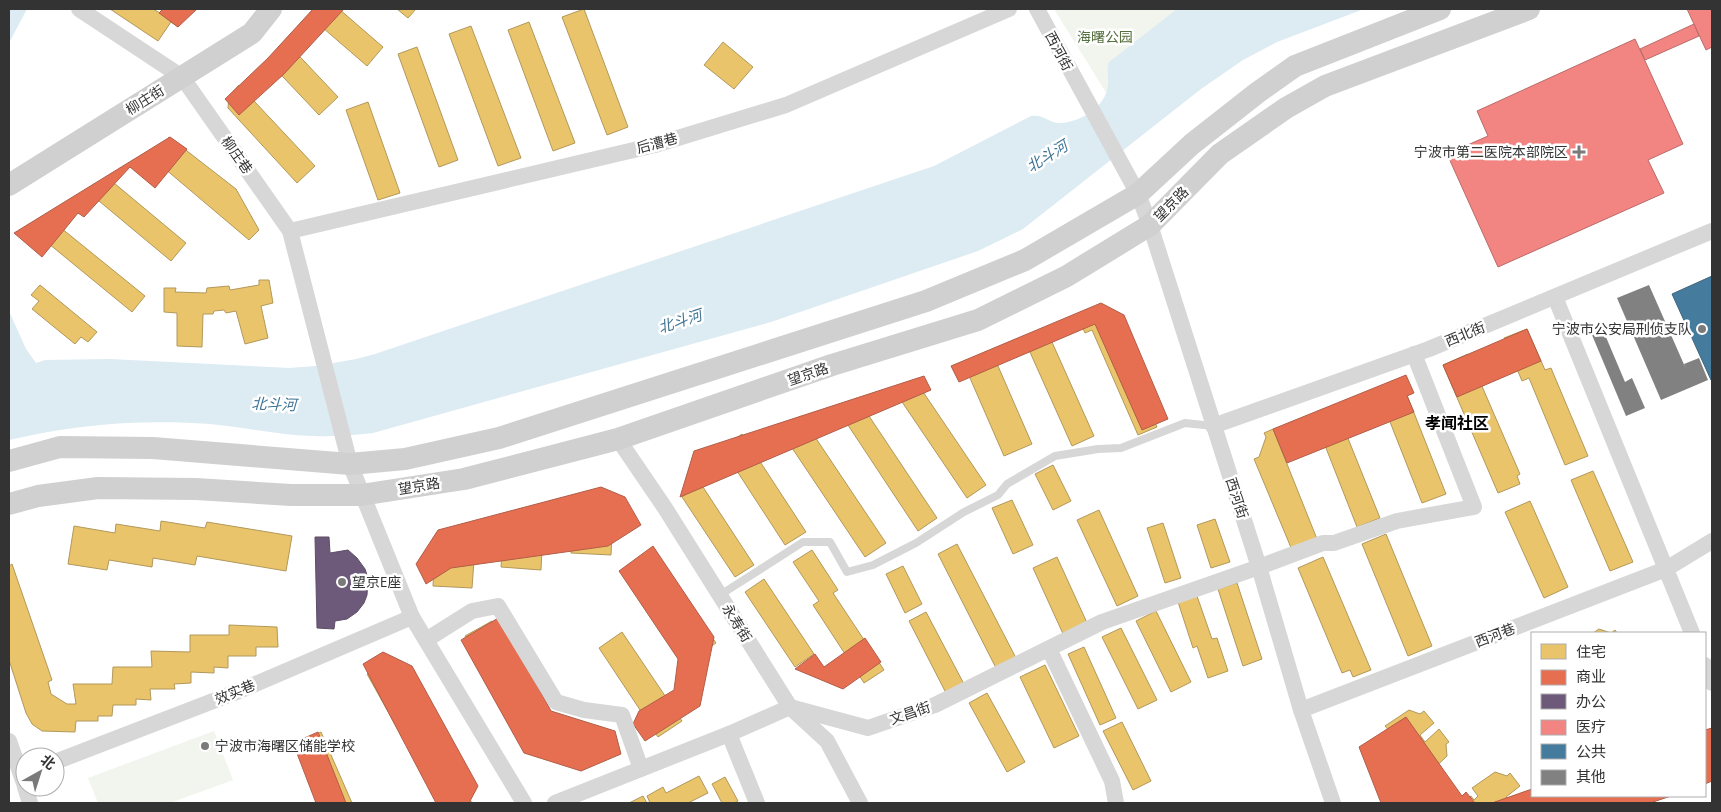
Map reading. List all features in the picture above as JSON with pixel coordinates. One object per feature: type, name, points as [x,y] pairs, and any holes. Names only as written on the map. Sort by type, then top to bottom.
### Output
[{"type":"main road","name":"柳庄街","points":[[10,184],[252,33],[271,9]]},
{"type":"main road","points":[[9,461],[60,447],[135,448],[350,464],[405,459],[500,438],[926,302],[1025,260],[1138,194],[1192,144],[1295,66],[1440,9]]},
{"type":"main road","name":"望京路","points":[[9,504],[38,496],[98,488],[196,489],[291,495],[361,495],[464,479],[618,439],[832,365],[978,320],[1067,276],[1150,225],[1220,154],[1286,108],[1325,86],[1529,9]]},
{"type":"street","name":"柳庄巷","points":[[79,9],[182,77],[290,231],[350,464],[361,495],[412,617],[524,803]]},
{"type":"street","name":"后漕巷","points":[[290,231],[655,145],[786,105],[1009,9]]},
{"type":"street","name":"西河街","points":[[1037,9],[1138,194],[1150,225],[1213,426],[1260,567],[1301,710],[1333,803]]},
{"type":"street","name":"西北街","points":[[1213,426],[1414,354],[1712,231]]},
{"type":"street","points":[[1555,297],[1692,632]]},
{"type":"street","name":"文昌街","points":[[790,707],[868,728],[935,705],[1102,622],[1260,567],[1322,543],[1334,543],[1397,521],[1474,507],[1414,354]]},
{"type":"street","name":"永寿街","points":[[618,439],[665,508],[790,707],[827,742],[860,803]]},
{"type":"street","name":"西河巷","points":[[1301,710],[1666,569],[1712,540]]},
{"type":"street","points":[[426,640],[472,611],[498,606],[556,702],[584,710],[622,715],[641,769]]},
{"type":"street","name":"效实巷","points":[[65,758],[239,691],[412,617]]},
{"type":"street","points":[[1049,649],[1112,781],[1116,803]]},
{"type":"street","points":[[1706,668],[1712,683]]},
{"type":"street","points":[[555,803],[582,798],[641,769],[790,707]]},
{"type":"street","points":[[729,734],[757,803]]},
{"type":"street","points":[[9,741],[15,761]]},
{"type":"lane","points":[[720,595],[803,542],[830,542],[847,572],[873,565],[916,543],[964,512],[998,495],[1007,484],[1054,456],[1098,449],[1121,448],[1186,423],[1213,426]]},
{"type":"green space","name":"海曙公园","points":[[1054,9],[1197,9],[1112,102]]},
{"type":"green space","points":[[214,731],[233,780],[170,803],[98,803],[88,778]]},
{"type":"water","points":[[9,9],[27,9],[9,43]]},
{"type":"water","name":"北斗河","points":[[1177,9],[1364,9],[1277,42],[1243,60],[1201,89],[1023,229],[978,251],[771,322],[373,433],[312,436],[210,424],[159,422],[109,424],[58,430],[9,440],[9,311],[26,349],[36,363],[45,360],[110,359],[289,368],[316,366],[356,359],[934,166],[1031,116],[1040,116],[1052,122],[1060,123],[1076,120],[1091,112],[1103,100],[1108,85],[1109,62]]},
{"type":"building: 住宅","points":[[110,9],[153,9],[160,13],[162,9],[190,9],[178,27],[171,22],[158,41]]},
{"type":"building: 住宅","points":[[314,9],[339,9],[383,47],[367,66],[308,15]]},
{"type":"building: 住宅","points":[[397,9],[416,9],[408,18]]},
{"type":"building: 住宅","points":[[584,9],[628,127],[607,135],[562,17]]},
{"type":"building: 住宅","points":[[529,22],[575,143],[553,151],[508,30]]},
{"type":"building: 住宅","points":[[471,26],[521,158],[498,166],[449,34]]},
{"type":"building: 住宅","points":[[286,42],[338,97],[319,115],[267,60]]},
{"type":"building: 住宅","points":[[723,42],[753,67],[734,89],[704,65]]},
{"type":"building: 住宅","points":[[417,47],[458,160],[439,167],[398,54]]},
{"type":"building: 住宅","points":[[239,85],[315,166],[297,183],[228,108],[229,96]]},
{"type":"building: 住宅","points":[[368,102],[400,193],[378,200],[346,110]]},
{"type":"building: 住宅","points":[[169,137],[236,189],[259,230],[249,240],[151,157]]},
{"type":"building: 住宅","points":[[108,178],[186,243],[171,261],[93,196]]},
{"type":"building: 住宅","points":[[45,215],[145,296],[132,312],[32,230]]},
{"type":"building: 住宅","points":[[259,280],[269,280],[273,303],[261,306],[268,338],[245,344],[236,311],[226,313],[224,310],[214,311],[213,314],[203,314],[202,347],[177,346],[177,313],[164,312],[164,288],[176,288],[175,292],[206,293],[207,288],[229,286],[230,290],[259,285]]},
{"type":"building: 住宅","points":[[40,285],[97,332],[88,342],[81,337],[75,344],[32,309],[39,301],[31,295]]},
{"type":"building: 住宅","points":[[1104,306],[1157,427],[1138,435],[1092,330],[1085,333],[1078,318]]},
{"type":"building: 住宅","points":[[1527,329],[1545,370],[1551,368],[1588,456],[1565,465],[1529,378],[1522,381],[1504,338]]},
{"type":"building: 住宅","points":[[1047,331],[1094,436],[1072,446],[1025,341]]},
{"type":"building: 住宅","points":[[991,350],[1032,444],[1004,456],[963,362]]},
{"type":"building: 住宅","points":[[1468,354],[1520,474],[1517,476],[1520,484],[1498,493],[1443,365]]},
{"type":"building: 住宅","points":[[915,380],[986,485],[967,498],[896,393]]},
{"type":"building: 住宅","points":[[1403,385],[1446,494],[1422,503],[1379,394]]},
{"type":"building: 住宅","points":[[857,398],[937,518],[918,531],[838,410]]},
{"type":"building: 住宅","points":[[1337,411],[1380,518],[1357,527],[1315,420]]},
{"type":"building: 住宅","points":[[801,416],[886,543],[865,557],[780,430]]},
{"type":"building: 住宅","points":[[1273,429],[1317,539],[1292,550],[1254,459],[1259,457],[1266,437],[1264,433]]},
{"type":"building: 住宅","points":[[742,434],[806,532],[785,545],[722,448]]},
{"type":"building: 住宅","points":[[1053,465],[1071,501],[1053,510],[1035,474]]},
{"type":"building: 住宅","points":[[1593,471],[1633,562],[1610,571],[1571,480]]},
{"type":"building: 住宅","points":[[701,484],[754,565],[735,577],[682,497]]},
{"type":"building: 住宅","points":[[1012,500],[1033,545],[1013,554],[992,508]]},
{"type":"building: 住宅","points":[[1530,501],[1568,587],[1544,598],[1505,512]]},
{"type":"building: 住宅","points":[[1099,510],[1138,596],[1117,606],[1077,520]]},
{"type":"building: 住宅","points":[[574,511],[613,514],[611,555],[571,553]]},
{"type":"building: 住宅","points":[[1215,519],[1230,562],[1211,568],[1197,525]]},
{"type":"building: 住宅","points":[[161,521],[205,528],[207,522],[292,536],[286,571],[197,556],[195,565],[153,558],[152,567],[109,560],[107,570],[68,564],[74,526],[115,533],[116,524],[160,531]]},
{"type":"building: 住宅","points":[[1163,523],[1181,578],[1165,583],[1147,528]]},
{"type":"building: 住宅","points":[[504,526],[543,528],[541,570],[501,567]]},
{"type":"building: 住宅","points":[[1386,534],[1432,646],[1408,656],[1362,544]]},
{"type":"building: 住宅","points":[[435,544],[475,547],[472,588],[433,586]]},
{"type":"building: 住宅","points":[[957,544],[1016,658],[996,668],[938,554]]},
{"type":"building: 住宅","points":[[812,550],[838,590],[833,593],[884,670],[864,683],[813,605],[819,601],[793,562]]},
{"type":"building: 住宅","points":[[656,554],[716,643],[692,659],[633,570]]},
{"type":"building: 住宅","points":[[1057,557],[1088,625],[1064,636],[1033,568]]},
{"type":"building: 住宅","points":[[1323,557],[1371,670],[1353,677],[1350,670],[1342,673],[1298,568]]},
{"type":"building: 住宅","points":[[12,564],[52,680],[48,682],[51,694],[67,704],[76,704],[73,684],[112,684],[113,667],[152,667],[151,651],[190,652],[190,635],[229,635],[229,625],[277,627],[278,647],[256,647],[256,656],[228,656],[228,668],[214,667],[214,673],[191,672],[191,683],[174,684],[175,689],[150,689],[151,700],[136,699],[136,705],[113,705],[112,716],[98,716],[98,721],[76,721],[75,732],[42,731],[32,724],[26,713],[9,660],[9,566]]},
{"type":"building: 住宅","points":[[903,566],[922,604],[905,613],[886,574]]},
{"type":"building: 住宅","points":[[764,579],[814,654],[795,667],[745,592]]},
{"type":"building: 住宅","points":[[1237,583],[1262,659],[1243,666],[1218,589]]},
{"type":"building: 住宅","points":[[1197,596],[1212,639],[1217,638],[1228,671],[1208,678],[1197,646],[1193,648],[1178,602]]},
{"type":"building: 住宅","points":[[1156,611],[1191,682],[1171,692],[1136,621]]},
{"type":"building: 住宅","points":[[926,612],[964,684],[946,693],[909,621]]},
{"type":"building: 住宅","points":[[492,621],[544,717],[599,736],[590,760],[524,743],[465,636]]},
{"type":"building: 住宅","points":[[1121,628],[1157,700],[1138,709],[1102,637]]},
{"type":"building: 住宅","points":[[1599,629],[1608,632],[1594,632]]},
{"type":"building: 住宅","points":[[622,632],[682,721],[658,737],[599,648]]},
{"type":"building: 住宅","points":[[1084,647],[1116,718],[1100,725],[1068,654]]},
{"type":"building: 住宅","points":[[392,660],[472,803],[439,803],[367,674]]},
{"type":"building: 住宅","points":[[1045,665],[1079,736],[1054,748],[1020,677]]},
{"type":"building: 住宅","points":[[987,693],[1025,762],[1007,772],[969,703]]},
{"type":"building: 住宅","points":[[1409,710],[1420,714],[1424,711],[1434,723],[1420,735],[1425,742],[1439,729],[1449,742],[1446,744],[1447,756],[1425,777],[1418,768],[1414,772],[1417,776],[1398,791],[1366,748],[1384,734],[1387,737],[1392,734],[1385,726]]},
{"type":"building: 住宅","points":[[1122,722],[1151,781],[1133,790],[1103,731]]},
{"type":"building: 住宅","points":[[321,732],[352,803],[321,803],[295,744]]},
{"type":"building: 住宅","points":[[1495,772],[1507,776],[1510,773],[1520,786],[1506,797],[1511,803],[1462,803],[1471,796],[1474,800],[1478,796],[1472,788]]},
{"type":"building: 住宅","points":[[699,776],[708,793],[688,803],[650,803],[647,796],[663,787],[666,793]]},
{"type":"building: 住宅","points":[[725,777],[738,801],[734,803],[722,803],[712,784]]},
{"type":"building: 住宅","points":[[1526,792],[1535,803],[1512,803]]},
{"type":"building: 住宅","points":[[643,796],[647,803],[629,803]]},
{"type":"building: 住宅","points":[[1637,797],[1650,797],[1641,803]]},
{"type":"building: 商业","points":[[163,9],[197,9],[178,27],[159,13]]},
{"type":"building: 商业","points":[[313,9],[344,9],[284,74],[239,115],[225,99],[268,58]]},
{"type":"building: 商业","points":[[170,137],[187,149],[155,188],[130,167],[84,217],[78,213],[42,257],[14,233]]},
{"type":"building: 商业","points":[[1101,303],[1124,315],[1168,419],[1142,430],[1095,324],[959,382],[951,366]]},
{"type":"building: 商业","points":[[1527,329],[1541,361],[1457,397],[1443,365]]},
{"type":"building: 商业","points":[[1406,375],[1414,393],[1407,396],[1414,412],[1287,463],[1273,429]]},
{"type":"building: 商业","points":[[924,376],[931,390],[680,497],[694,451]]},
{"type":"building: 商业","points":[[601,487],[625,497],[641,525],[608,546],[451,568],[426,584],[416,564],[438,530]]},
{"type":"building: 商业","points":[[653,546],[714,637],[700,706],[645,741],[633,724],[639,711],[674,690],[678,659],[619,571]]},
{"type":"building: 商业","points":[[500,617],[551,711],[615,731],[621,754],[581,771],[524,753],[461,640]]},
{"type":"building: 商业","points":[[865,638],[881,662],[843,689],[795,669],[815,654],[824,667]]},
{"type":"building: 商业","points":[[383,652],[412,666],[478,786],[469,803],[436,803],[363,664]]},
{"type":"building: 商业","points":[[1406,717],[1462,796],[1466,792],[1475,803],[1381,803],[1359,747]]},
{"type":"building: 商业","points":[[1712,728],[1712,781],[1706,784],[1706,730]]},
{"type":"building: 商业","points":[[318,732],[346,803],[316,803],[293,743]]},
{"type":"building: 商业","points":[[1531,789],[1531,797],[1668,797],[1650,803],[1492,803]]},
{"type":"building: 办公","name":"望京E座","points":[[315,537],[329,537],[330,553],[348,550],[365,569],[368,578],[367,595],[364,603],[357,612],[347,619],[335,621],[334,629],[317,628]]},
{"type":"building: 医疗","points":[[1687,9],[1712,9],[1712,47],[1706,50]]},
{"type":"building: 医疗","points":[[1694,24],[1699,36],[1645,60],[1640,49]]},
{"type":"building: 医疗","points":[[1635,39],[1683,144],[1648,160],[1664,193],[1498,267],[1447,154],[1488,136],[1477,111]]},
{"type":"building: 公共","points":[[1712,276],[1712,379],[1711,380],[1672,294]]},
{"type":"building: 其他","points":[[1649,285],[1686,369],[1684,364],[1699,358],[1708,380],[1661,400],[1617,298]]},
{"type":"building: 其他","points":[[1603,330],[1625,382],[1632,378],[1645,408],[1626,416],[1592,335]]},
{"type":"place","name":"宁波市第二医院本部院区","points":[[1579,152]]},
{"type":"place","name":"宁波市公安局刑侦支队","points":[[1702,329]]},
{"type":"place","name":"望京E座","points":[[342,582]]},
{"type":"place","name":"宁波市海曙区储能学校","points":[[205,746]]},
{"type":"district","name":"孝闻社区","points":[[1457,423]]}]
